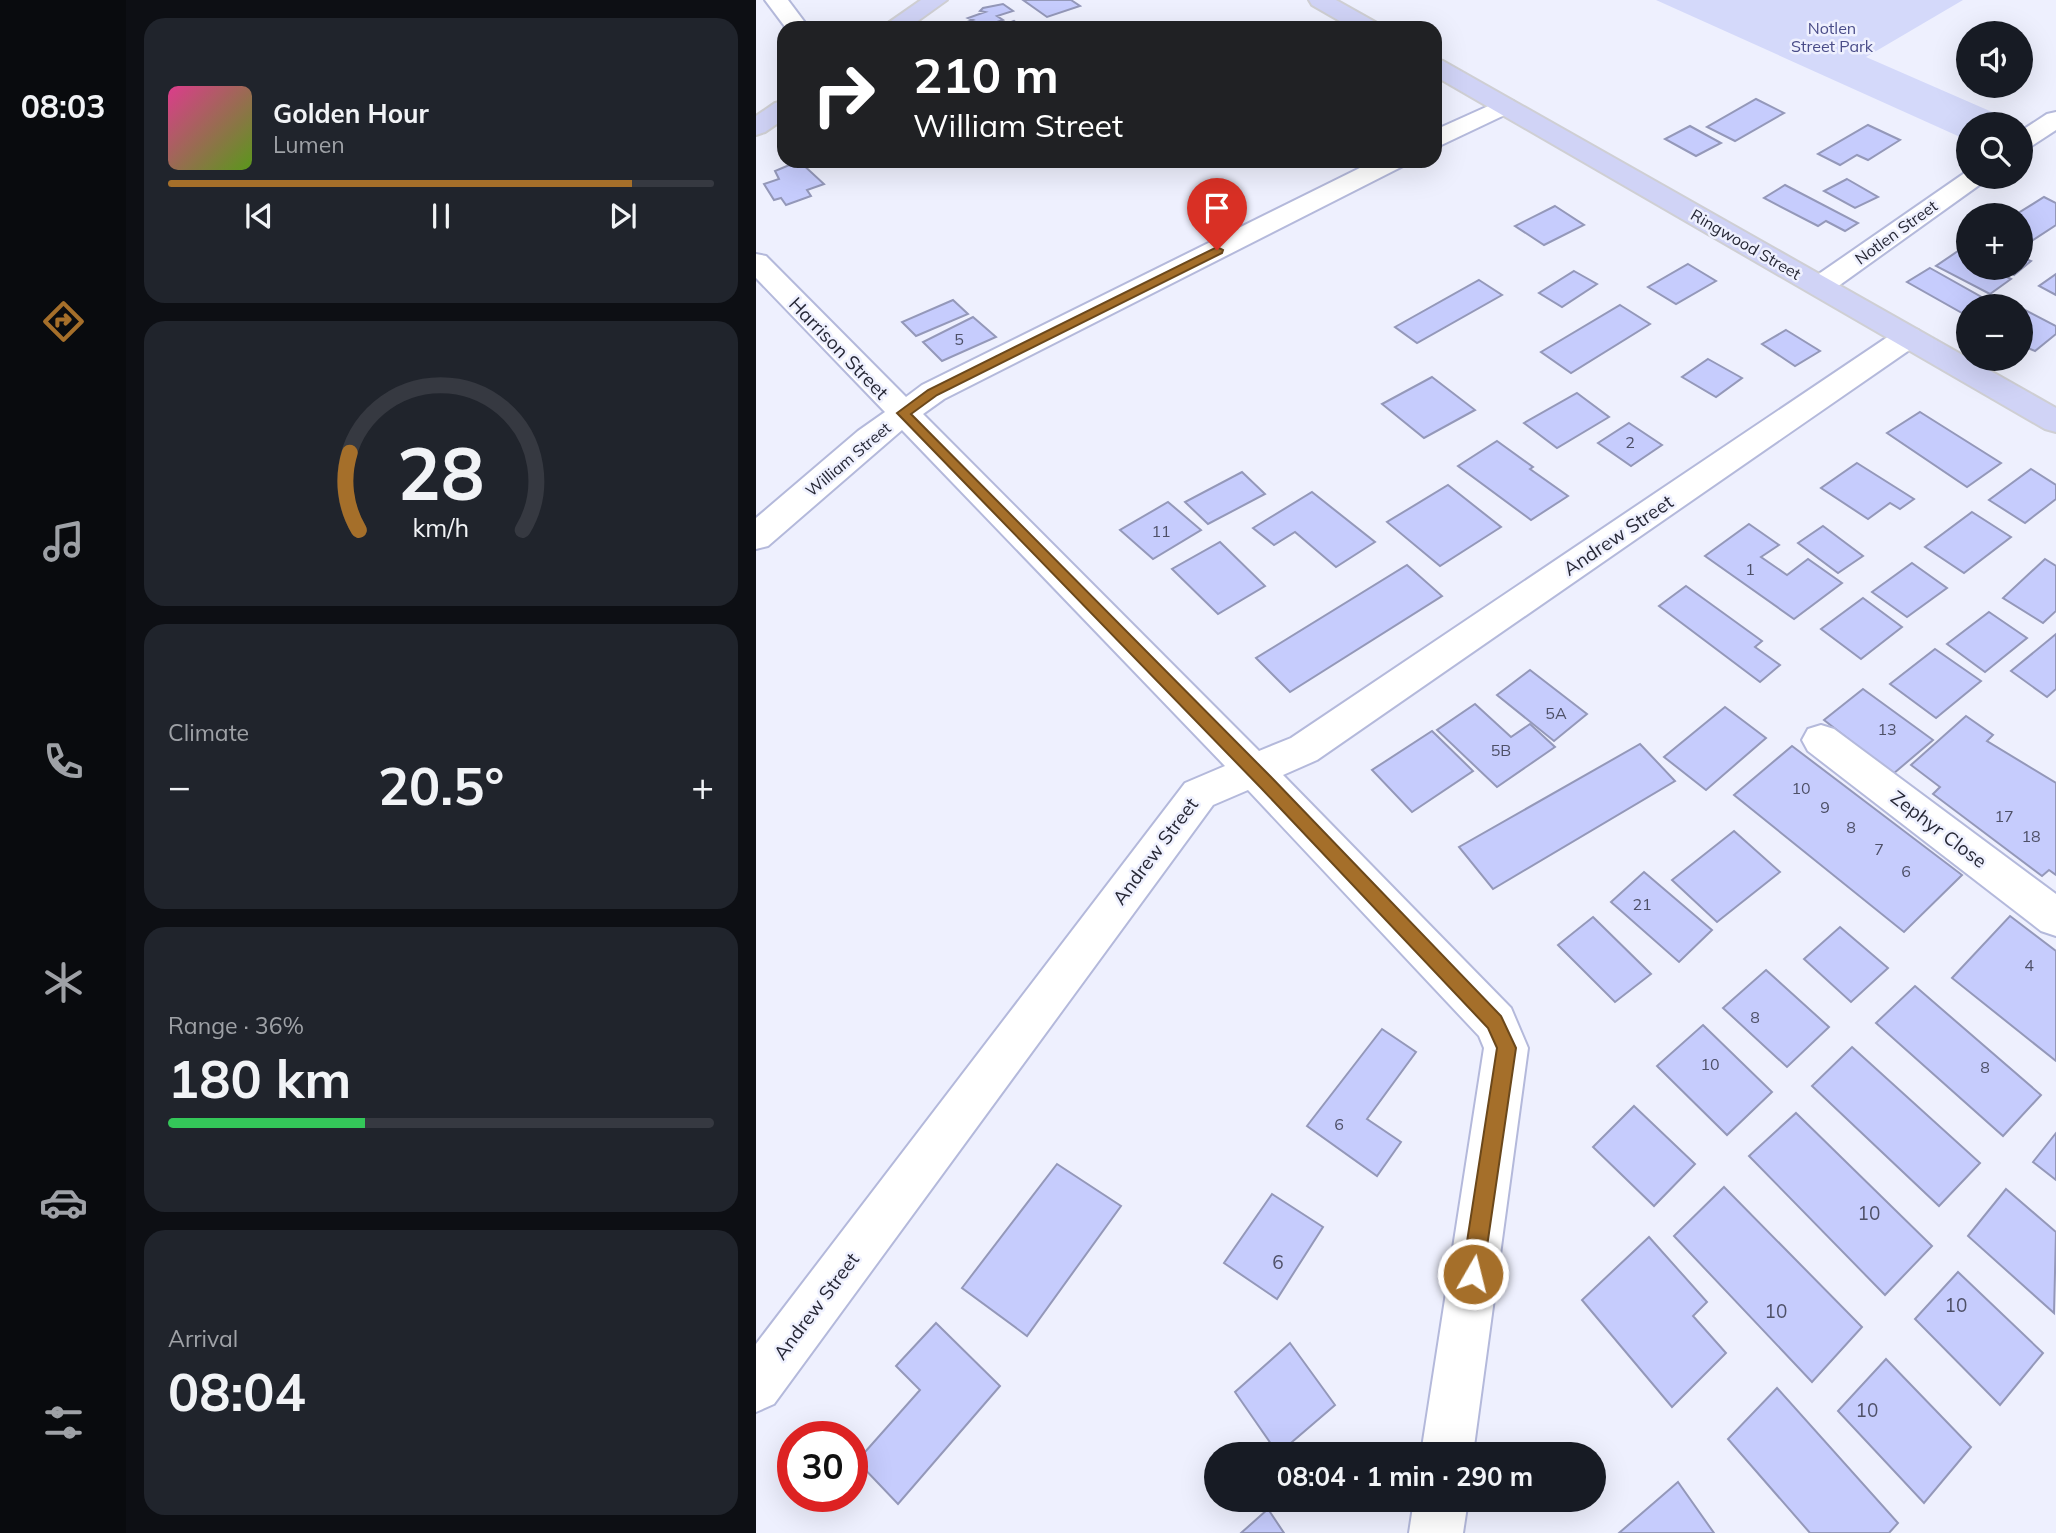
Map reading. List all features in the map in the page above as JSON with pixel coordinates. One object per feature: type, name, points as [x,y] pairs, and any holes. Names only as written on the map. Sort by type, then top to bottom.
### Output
[{"type":"main road","points":[[903,21],[936,0]]},
{"type":"main road","points":[[1320,0],[1357,21]]},
{"type":"main road","name":"Ringwood Street","points":[[1442,70],[2056,422]]},
{"type":"main road","points":[[756,108],[777,95]]},
{"type":"main road","points":[[756,127],[777,113]]},
{"type":"street","points":[[776,0],[793,21]]},
{"type":"street","points":[[1442,137],[1504,106]]},
{"type":"street","points":[[2033,134],[2056,119]]},
{"type":"street","name":"William Street","points":[[756,537],[869,439],[933,393],[1380,168]]},
{"type":"street","name":"Notlen Street","points":[[1820,286],[1956,189]]},
{"type":"street","name":"Harrison Street","points":[[756,262],[1254,770],[1494,1022],[1506,1048],[1449,1442]]},
{"type":"street","name":"Andrew Street","points":[[756,1386],[1182,812],[1199,794],[1304,748],[1909,337]]},
{"type":"street","name":"Zephyr Close","points":[[1821,740],[2055,916]]},
{"type":"street","points":[[1436,1533],[1439,1512]]},
{"type":"green space","name":"Notlen Street Park","points":[[1656,0],[1963,0],[1866,57],[1992,112],[1956,112],[1956,135]]},
{"type":"building","points":[[1023,0],[1071,0],[1080,6],[1047,17]]},
{"type":"building","points":[[1003,4],[1013,11],[997,16],[1003,20],[1000,21],[970,21],[973,20],[968,18],[985,12],[980,11]]},
{"type":"building","points":[[1756,99],[1784,113],[1735,141],[1707,127]]},
{"type":"building","points":[[1868,125],[1900,140],[1868,160],[1857,155],[1840,165],[1818,154]]},
{"type":"building","points":[[1690,126],[1721,143],[1696,156],[1665,139]]},
{"type":"building","points":[[782,168],[807,168],[824,184],[807,190],[811,196],[786,205],[781,198],[774,200],[764,184],[779,179],[775,171]]},
{"type":"building","points":[[1847,179],[1878,197],[1855,208],[1824,191]]},
{"type":"building","points":[[1785,185],[1858,223],[1845,231],[1826,221],[1818,226],[1764,198]]},
{"type":"building","points":[[2044,197],[2056,203],[2056,225],[2033,240],[2033,204]]},
{"type":"building","points":[[1555,206],[1584,225],[1544,245],[1515,226]]},
{"type":"building","points":[[1956,252],[1956,276],[1936,266]]},
{"type":"building","points":[[1688,264],[1716,281],[1676,304],[1648,287]]},
{"type":"building","points":[[1930,268],[1976,294],[1956,294],[1956,310],[1907,282]]},
{"type":"building","points":[[1574,271],[1597,284],[1562,307],[1539,293]]},
{"type":"building","points":[[2056,274],[2056,295],[2039,286]]},
{"type":"building","points":[[1479,280],[1502,295],[1417,343],[1395,327]]},
{"type":"building","points":[[1963,280],[2010,280],[1990,294]]},
{"type":"building","points":[[953,300],[968,314],[916,336],[902,322]]},
{"type":"building","points":[[1620,305],[1650,324],[1571,373],[1541,352]]},
{"type":"building","points":[[2033,314],[2056,326],[2056,334],[2035,351]]},
{"type":"building","points":[[973,317],[996,337],[942,361],[923,342]]},
{"type":"building","points":[[1786,330],[1820,351],[1795,366],[1762,344]]},
{"type":"building","points":[[1708,359],[1742,378],[1716,397],[1682,377]]},
{"type":"building","points":[[1432,377],[1475,410],[1424,438],[1382,404]]},
{"type":"building","points":[[1577,393],[1609,417],[1557,448],[1524,423]]},
{"type":"building","points":[[1920,412],[2001,463],[1967,487],[1887,433]]},
{"type":"building","points":[[1629,423],[1662,445],[1631,466],[1598,443]]},
{"type":"building","points":[[1497,441],[1568,496],[1531,520],[1458,466]]},
{"type":"building","points":[[1857,463],[1914,499],[1900,509],[1890,503],[1868,519],[1821,488]]},
{"type":"building","points":[[2031,469],[2056,485],[2056,499],[2025,523],[1989,500]]},
{"type":"building","points":[[1242,472],[1265,494],[1208,524],[1185,502]]},
{"type":"building","points":[[1448,485],[1501,527],[1440,566],[1387,522]]},
{"type":"building","points":[[1312,492],[1375,542],[1336,567],[1295,532],[1274,545],[1253,528]]},
{"type":"building","points":[[1168,502],[1201,530],[1153,559],[1120,530]]},
{"type":"building","points":[[1972,512],[2011,537],[1964,573],[1925,547]]},
{"type":"building","points":[[1749,524],[1779,545],[1761,557],[1787,575],[1808,559],[1842,583],[1794,619],[1705,556]]},
{"type":"building","points":[[1823,526],[1863,556],[1838,573],[1798,543]]},
{"type":"building","points":[[1220,542],[1265,586],[1218,614],[1172,569]]},
{"type":"building","points":[[2045,559],[2056,566],[2056,611],[2043,623],[2003,598]]},
{"type":"building","points":[[1912,563],[1947,588],[1907,617],[1872,592]]},
{"type":"building","points":[[1407,565],[1442,596],[1290,692],[1256,658]]},
{"type":"building","points":[[1686,586],[1762,641],[1755,647],[1780,665],[1760,682],[1659,606]]},
{"type":"building","points":[[1863,598],[1902,627],[1861,659],[1821,629]]},
{"type":"building","points":[[1989,612],[2027,638],[1985,672],[1947,644]]},
{"type":"building","points":[[2056,634],[2056,689],[2047,697],[2011,671]]},
{"type":"building","points":[[1935,649],[1981,681],[1936,718],[1890,684]]},
{"type":"building","points":[[1530,670],[1587,714],[1554,741],[1497,695]]},
{"type":"building","points":[[1863,689],[1933,740],[1893,774],[1824,720]]},
{"type":"building","points":[[1475,704],[1511,737],[1530,724],[1555,747],[1497,787],[1437,730]]},
{"type":"building","points":[[1725,707],[1766,738],[1706,790],[1664,757]]},
{"type":"building","points":[[1966,716],[1993,735],[1987,741],[2056,783],[2056,875],[2049,870],[2042,876],[1933,794],[1940,787],[1911,765]]},
{"type":"building","points":[[1432,731],[1473,771],[1412,812],[1372,770]]},
{"type":"building","points":[[1640,744],[1675,781],[1493,889],[1459,847]]},
{"type":"building","points":[[1792,746],[1962,875],[1904,932],[1734,795]]},
{"type":"building","points":[[1734,831],[1780,872],[1717,922],[1672,880]]},
{"type":"building","points":[[1644,872],[1712,930],[1679,962],[1611,902]]},
{"type":"building","points":[[2010,916],[2056,951],[2056,1061],[1952,978]]},
{"type":"building","points":[[1593,917],[1651,974],[1615,1002],[1558,945]]},
{"type":"building","points":[[1840,927],[1888,968],[1851,1002],[1804,959]]},
{"type":"building","points":[[1766,970],[1829,1027],[1787,1067],[1723,1008]]},
{"type":"building","points":[[1915,986],[2041,1095],[2003,1136],[1876,1023]]},
{"type":"building","points":[[1703,1025],[1772,1092],[1727,1135],[1657,1066]]},
{"type":"building","points":[[1382,1029],[1416,1052],[1367,1119],[1401,1142],[1377,1176],[1307,1126]]},
{"type":"building","points":[[1852,1047],[1980,1163],[1939,1206],[1812,1086]]},
{"type":"building","points":[[1634,1106],[1695,1164],[1654,1206],[1593,1147]]},
{"type":"building","points":[[1796,1113],[1932,1246],[1885,1295],[1749,1156]]},
{"type":"building","points":[[2056,1133],[2056,1180],[2033,1162]]},
{"type":"building","points":[[1057,1164],[1121,1206],[1027,1336],[962,1288]]},
{"type":"building","points":[[1724,1187],[1862,1327],[1812,1382],[1674,1236]]},
{"type":"building","points":[[2006,1189],[2056,1232],[2054,1313],[1968,1236]]},
{"type":"building","points":[[1272,1194],[1323,1227],[1277,1299],[1224,1263]]},
{"type":"building","points":[[1649,1237],[1707,1302],[1693,1316],[1726,1353],[1672,1407],[1582,1300]]},
{"type":"building","points":[[1958,1272],[2043,1353],[2000,1405],[1915,1319]]},
{"type":"building","points":[[936,1323],[1000,1386],[898,1504],[868,1473],[868,1449],[920,1390],[896,1366]]},
{"type":"building","points":[[1290,1343],[1335,1405],[1292,1442],[1270,1442],[1235,1392]]},
{"type":"building","points":[[1886,1359],[1971,1447],[1924,1503],[1838,1411]]},
{"type":"building","points":[[1777,1388],[1898,1523],[1889,1533],[1810,1533],[1728,1439]]},
{"type":"building","points":[[1678,1482],[1714,1533],[1619,1533]]},
{"type":"building","points":[[1265,1512],[1270,1512],[1284,1533],[1241,1533]]},
{"type":"route","points":[[1217,250],[933,393],[903,413],[1266,783],[1494,1022],[1506,1048],[1473,1274]]}]
